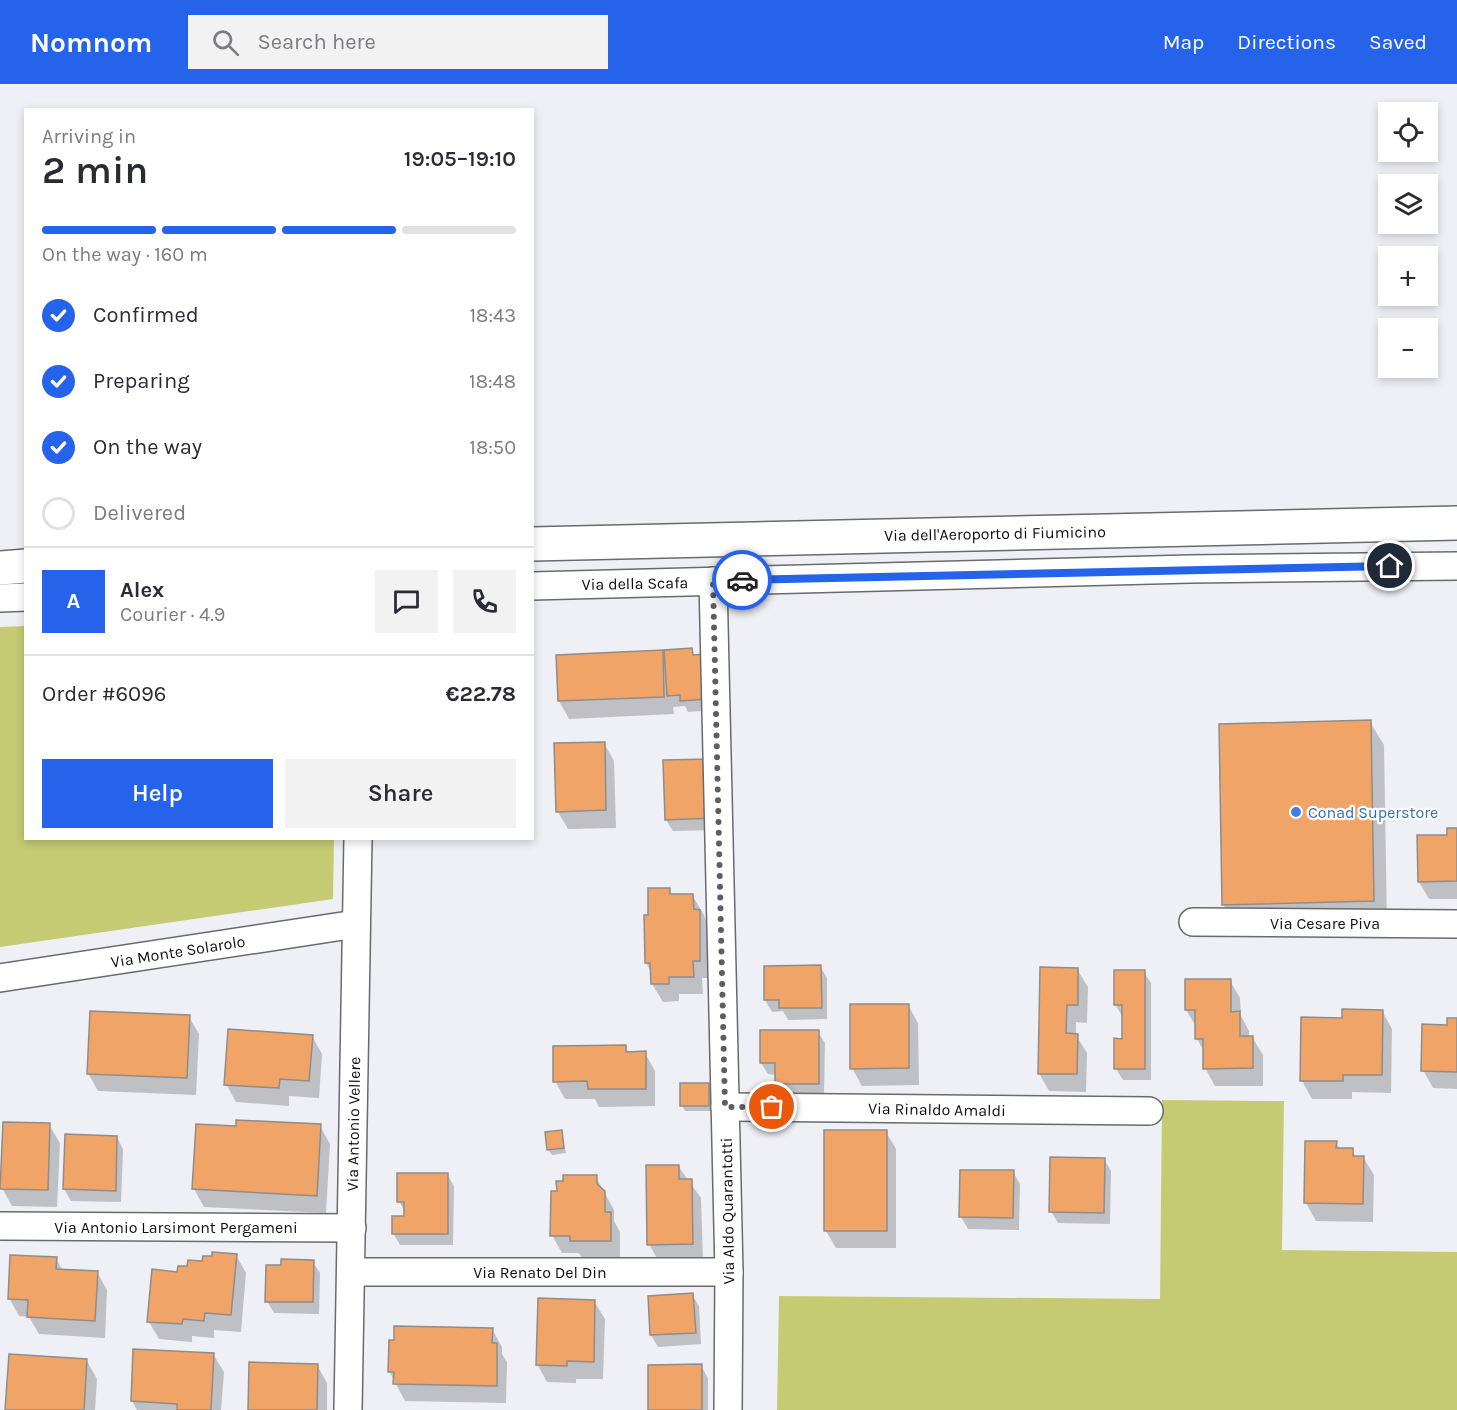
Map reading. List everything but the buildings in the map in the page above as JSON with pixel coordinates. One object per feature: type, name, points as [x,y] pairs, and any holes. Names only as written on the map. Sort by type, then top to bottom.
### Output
[{"type":"main road","name":"Via dell'Aeroporto di Fiumicino","points":[[534,544],[1457,523]]},
{"type":"main road","points":[[0,547],[24,548]]},
{"type":"main road","points":[[0,568],[24,566]]},
{"type":"street","name":"Via della Scafa","points":[[534,585],[1190,569],[1457,566]]},
{"type":"street","name":"Via Aldo Quarantotti","points":[[713,581],[729,1272],[729,1410]]},
{"type":"street","points":[[0,598],[24,597]]},
{"type":"street","name":"Via Antonio Vellere","points":[[348,1410],[358,840]]},
{"type":"street","name":"Via Cesare Piva","points":[[1193,922],[1457,924]]},
{"type":"street","name":"Via Monte Solarolo","points":[[0,978],[356,924]]},
{"type":"street","name":"Via Rinaldo Amaldi","points":[[725,1107],[1149,1111]]},
{"type":"street","name":"Via Antonio Larsimont Pergameni","points":[[0,1226],[352,1228]]},
{"type":"street","name":"Via Renato Del Din","points":[[351,1272],[729,1272]]},
{"type":"green space","points":[[24,626],[24,840],[334,840],[333,899],[0,947],[0,627]]},
{"type":"green space","points":[[1162,1100],[1284,1101],[1282,1250],[1457,1252],[1457,1410],[777,1410],[779,1296],[1160,1299]]},
{"type":"way so far","points":[[742,580],[713,581],[725,1107],[772,1107]]},
{"type":"place","name":"Conad Superstore","points":[[1296,812]]},
{"type":"route","points":[[742,580],[1390,566]]}]
